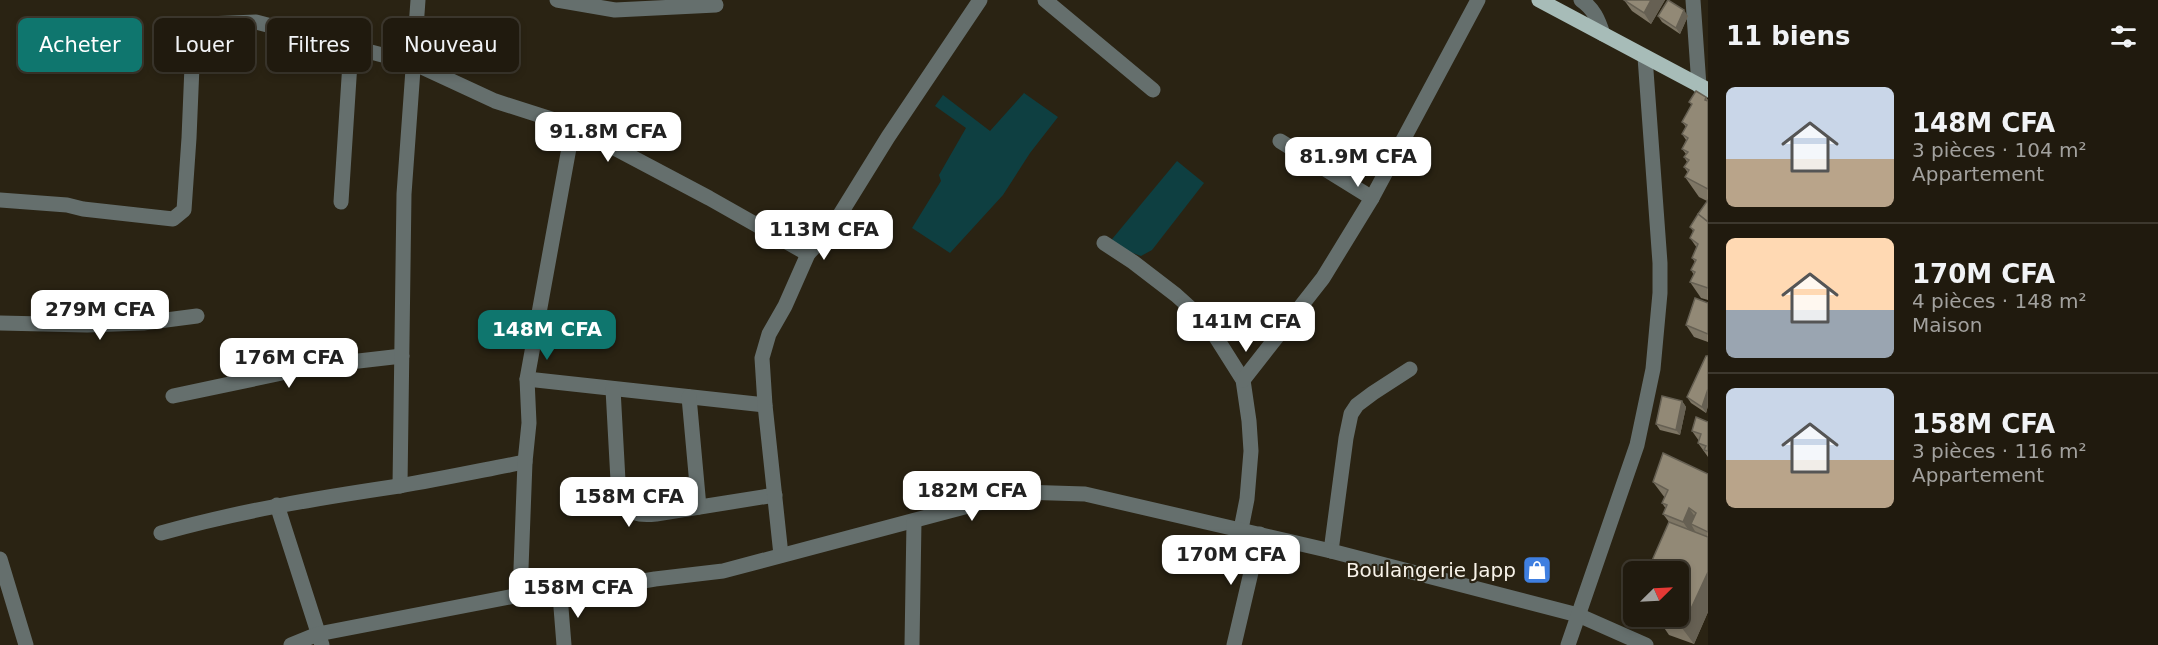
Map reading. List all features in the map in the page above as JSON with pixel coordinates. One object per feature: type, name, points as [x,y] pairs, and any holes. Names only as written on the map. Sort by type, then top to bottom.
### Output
[{"type":"main road","points":[[1539,0],[1703,88]]},
{"type":"street","points":[[416,18],[418,0]]},
{"type":"street","points":[[558,0],[615,10],[716,5]]},
{"type":"street","points":[[781,555],[762,358],[770,334],[808,254],[831,230],[888,137],[980,0]]},
{"type":"street","points":[[1045,0],[1153,90]]},
{"type":"street","points":[[1243,380],[1323,278],[1372,198],[1478,0]]},
{"type":"street","points":[[1581,0],[1596,14],[1603,34]]},
{"type":"street","points":[[1693,0],[1703,88]]},
{"type":"street","points":[[0,200],[67,205],[83,209],[173,219],[184,210],[193,42],[196,30],[206,24],[256,21],[267,24]]},
{"type":"street","points":[[1568,645],[1637,445],[1653,369],[1660,293],[1660,263],[1645,57]]},
{"type":"street","points":[[341,202],[349,72]]},
{"type":"street","points":[[400,486],[405,194],[412,72]]},
{"type":"street","points":[[432,72],[495,101],[573,126],[709,198],[808,254]]},
{"type":"street","points":[[520,596],[525,462],[529,423],[527,379],[573,126]]},
{"type":"street","points":[[1280,141],[1372,198]]},
{"type":"street","points":[[1104,243],[1176,295],[1206,323],[1243,380],[1250,421],[1251,451],[1247,499],[1241,529]]},
{"type":"street","points":[[0,323],[87,326],[143,323],[197,316]]},
{"type":"street","points":[[173,396],[315,366],[402,356]]},
{"type":"street","points":[[1331,551],[1351,414],[1373,393],[1410,369]]},
{"type":"street","points":[[527,379],[765,405]]},
{"type":"street","points":[[613,389],[620,499],[630,511],[641,516],[774,495]]},
{"type":"street","points":[[689,397],[699,507]]},
{"type":"street","points":[[161,532],[277,505],[400,486],[525,462]]},
{"type":"street","points":[[291,645],[520,596],[560,595],[655,579],[723,571],[1021,492],[1051,492],[1084,494],[1331,551],[1578,615],[1646,645]]},
{"type":"street","points":[[277,505],[320,640]]},
{"type":"street","points":[[912,645],[914,521]]},
{"type":"street","points":[[1234,645],[1260,534]]},
{"type":"street","points":[[0,559],[26,645]]},
{"type":"street","points":[[560,595],[564,645]]},
{"type":"water","points":[[1024,93],[1058,117],[1030,153],[1003,195],[950,253],[912,228],[941,181],[939,175],[966,128],[935,106],[943,95],[990,131]]},
{"type":"water","points":[[1177,161],[1204,183],[1152,250],[1141,256],[1108,244]]},
{"type":"building","points":[[1624,0],[1651,0],[1644,13]]},
{"type":"building","points":[[1668,0],[1684,10],[1676,28],[1658,16]]},
{"type":"building","points":[[1696,91],[1708,101],[1708,189],[1685,177],[1689,170],[1684,167],[1689,160],[1684,157],[1688,152],[1682,149],[1688,138],[1682,134],[1687,125],[1682,122],[1692,104],[1689,102]]},
{"type":"building","points":[[1708,200],[1708,222],[1698,214]]},
{"type":"building","points":[[1698,214],[1708,222],[1708,288],[1690,282],[1695,272],[1691,270],[1696,260],[1692,258],[1698,244],[1690,238],[1694,230],[1690,227]]},
{"type":"building","points":[[1695,298],[1708,303],[1708,334],[1686,325]]},
{"type":"building","points":[[1708,356],[1708,389],[1702,407],[1687,397]]},
{"type":"building","points":[[1662,396],[1682,401],[1676,430],[1656,424]]},
{"type":"building","points":[[1696,417],[1708,422],[1708,451],[1704,450],[1706,446],[1698,443],[1701,434],[1692,431]]},
{"type":"building","points":[[1663,453],[1708,474],[1708,532],[1691,524],[1696,513],[1689,508],[1683,522],[1663,514],[1667,505],[1662,503],[1668,490],[1653,482]]},
{"type":"building","points":[[1669,522],[1708,537],[1708,572],[1689,613],[1689,561],[1652,561]]},
{"type":"place","name":"Boulangerie Japp","points":[[1537,570]]}]
